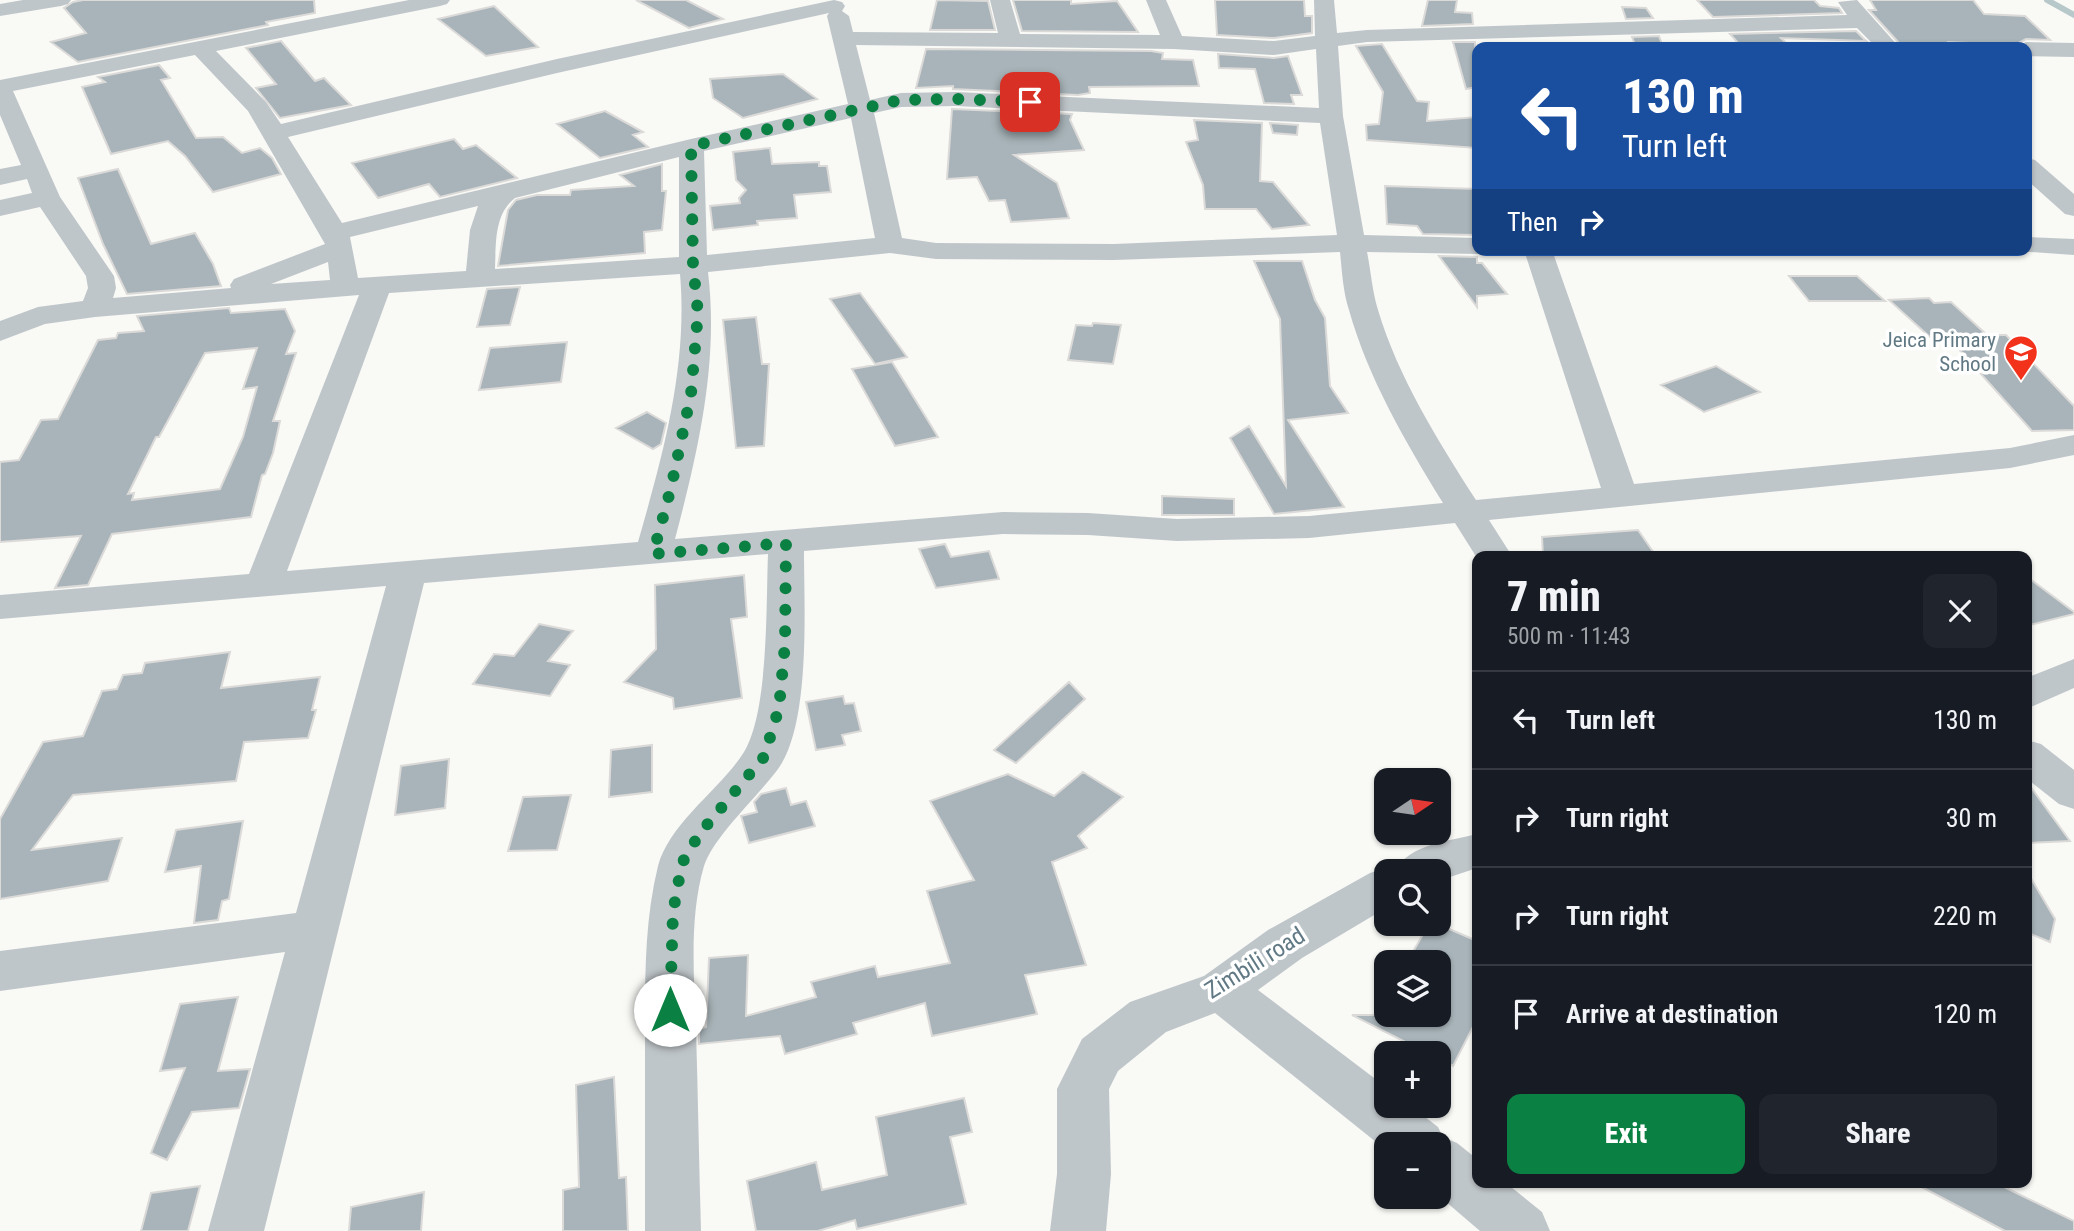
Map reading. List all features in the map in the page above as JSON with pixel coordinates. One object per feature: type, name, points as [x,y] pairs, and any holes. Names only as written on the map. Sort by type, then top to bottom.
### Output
[{"type":"street","points":[[0,10],[61,0]]},
{"type":"street","points":[[95,308],[102,288],[100,276],[47,197],[0,87],[440,0]]},
{"type":"street","points":[[1000,0],[1011,41]]},
{"type":"street","points":[[1156,0],[1174,42]]},
{"type":"street","points":[[1324,0],[1331,116],[1363,309],[1387,371],[1432,458],[1491,551]]},
{"type":"street","points":[[1846,0],[1862,22],[1883,42]]},
{"type":"street","points":[[275,133],[835,3],[861,108],[890,246]]},
{"type":"street","points":[[1692,7],[1713,27]]},
{"type":"street","points":[[1513,11],[1518,40]]},
{"type":"street","points":[[844,38],[1174,42],[1274,48],[1367,36],[1518,40],[1713,27],[1862,22]]},
{"type":"street","points":[[1679,29],[1691,42]]},
{"type":"street","points":[[201,48],[258,107],[337,240],[361,287],[263,586]]},
{"type":"street","points":[[2032,49],[2074,50]]},
{"type":"street","points":[[212,299],[337,240],[506,192],[691,146],[901,100],[956,99],[1331,116]]},
{"type":"street","points":[[653,554],[671,488],[691,394],[698,313],[693,265],[691,146]]},
{"type":"street","points":[[0,177],[35,170]]},
{"type":"street","points":[[2032,170],[2074,208]]},
{"type":"street","points":[[480,278],[483,229],[496,199],[506,192]]},
{"type":"street","points":[[0,208],[47,197]]},
{"type":"street","points":[[0,332],[38,316],[95,308],[480,278],[693,265],[890,246],[936,251],[1114,252],[1354,243],[1472,246]]},
{"type":"street","points":[[2032,245],[2074,247]]},
{"type":"street","points":[[1540,256],[1621,497]]},
{"type":"street","points":[[0,607],[1003,523],[1088,524],[1177,530],[1309,527],[2010,458],[2074,445]]},
{"type":"street","points":[[673,1231],[670,983],[673,912],[682,863],[700,833],[764,757],[779,708],[784,657],[786,543]]},
{"type":"street","points":[[236,1231],[408,574]]},
{"type":"street","points":[[2032,692],[2074,671]]},
{"type":"street","points":[[2032,760],[2074,793]]},
{"type":"street","points":[[1448,859],[1472,852]]},
{"type":"street","name":"Zimbili road","points":[[1078,1231],[1084,1174],[1083,1090],[1100,1055],[1148,1017],[1221,990],[1284,944],[1374,894]]},
{"type":"street","points":[[0,971],[315,929]]},
{"type":"street","points":[[1221,990],[1404,1132]]},
{"type":"street","points":[[1451,1171],[1522,1231]]},
{"type":"building","points":[[83,0],[314,0],[315,13],[266,22],[268,25],[78,62],[51,42],[86,33],[64,8]]},
{"type":"building","points":[[636,0],[686,0],[723,19],[689,28]]},
{"type":"building","points":[[937,0],[988,1],[995,30],[930,30]]},
{"type":"building","points":[[1013,0],[1071,0],[1071,4],[1117,1],[1138,32],[1022,31]]},
{"type":"building","points":[[1215,0],[1304,0],[1305,16],[1312,16],[1312,33],[1274,38],[1217,35]]},
{"type":"building","points":[[1428,0],[1457,0],[1455,12],[1472,13],[1473,24],[1422,26]]},
{"type":"building","points":[[1697,0],[1814,0],[1820,6],[1839,8],[1842,13],[1713,17]]},
{"type":"building","points":[[1870,0],[1973,0],[1984,14],[2025,16],[2050,40],[1898,42],[1869,10],[1876,10]]},
{"type":"building","points":[[494,6],[538,47],[486,56],[438,19]]},
{"type":"building","points":[[1622,7],[1646,8],[1653,18],[1626,19]]},
{"type":"building","points":[[1856,31],[1866,41],[1781,38],[1785,42],[1737,42],[1730,34]]},
{"type":"building","points":[[1659,36],[1661,42],[1634,42],[1632,37]]},
{"type":"building","points":[[281,41],[315,81],[324,78],[351,105],[280,118],[256,88],[276,84],[246,48]]},
{"type":"building","points":[[1453,42],[1472,42],[1472,88],[1466,89]]},
{"type":"building","points":[[1382,44],[1417,101],[1429,102],[1427,121],[1472,117],[1472,148],[1367,140],[1366,125],[1379,124],[1383,92],[1356,46]]},
{"type":"building","points":[[926,49],[1151,51],[1163,53],[1162,59],[1193,60],[1199,86],[1089,87],[1090,93],[1078,95],[953,89],[953,86],[916,88]]},
{"type":"building","points":[[1218,54],[1274,58],[1288,56],[1302,95],[1291,95],[1294,104],[1264,103],[1255,69],[1219,68]]},
{"type":"building","points":[[159,65],[170,78],[161,80],[196,138],[223,137],[242,153],[260,148],[272,158],[281,174],[213,192],[185,156],[168,141],[111,154],[82,87],[105,82],[98,77]]},
{"type":"building","points":[[783,74],[817,99],[743,118],[713,98],[710,79]]},
{"type":"building","points":[[952,109],[1072,114],[1070,120],[1084,150],[1014,155],[1057,183],[1069,218],[1011,222],[1005,200],[989,201],[977,177],[947,179]]},
{"type":"building","points":[[605,111],[643,132],[633,135],[648,147],[600,158],[557,124]]},
{"type":"building","points":[[1194,120],[1262,123],[1260,181],[1273,182],[1309,225],[1272,229],[1256,209],[1205,209],[1203,185],[1186,142],[1198,140]]},
{"type":"building","points":[[1270,123],[1298,125],[1297,135],[1273,133]]},
{"type":"building","points":[[454,139],[463,149],[476,145],[517,178],[440,197],[429,184],[378,198],[352,163]]},
{"type":"building","points":[[770,148],[772,164],[819,162],[819,166],[827,166],[831,192],[794,195],[797,218],[757,221],[758,225],[713,230],[710,206],[740,203],[739,198],[746,190],[736,180],[733,152]]},
{"type":"building","points":[[662,164],[662,191],[666,191],[662,230],[644,232],[645,253],[498,266],[508,210],[516,200],[537,195],[570,195],[571,190],[634,186],[620,175]]},
{"type":"building","points":[[118,169],[151,244],[195,233],[213,264],[221,286],[127,294],[103,244],[78,178]]},
{"type":"building","points":[[1385,186],[1472,189],[1472,235],[1423,234],[1417,226],[1387,224]]},
{"type":"building","points":[[1439,256],[1477,257],[1477,263],[1482,263],[1507,294],[1477,296],[1477,307]]},
{"type":"building","points":[[1254,261],[1302,261],[1315,300],[1325,318],[1330,386],[1348,413],[1288,420],[1344,507],[1274,514],[1230,438],[1249,426],[1286,486],[1280,319]]},
{"type":"building","points":[[1789,276],[1857,276],[1885,301],[1809,301]]},
{"type":"building","points":[[520,287],[510,325],[477,327],[487,289]]},
{"type":"building","points":[[860,293],[907,357],[875,364],[830,299]]},
{"type":"building","points":[[1929,298],[1934,303],[1951,302],[1987,335],[2006,335],[2074,406],[2074,430],[2032,431],[1948,337],[1931,338],[1889,300]]},
{"type":"building","points":[[229,308],[231,313],[285,309],[295,331],[286,354],[296,353],[273,421],[280,421],[273,453],[265,474],[262,475],[251,517],[112,534],[88,585],[55,588],[81,536],[0,542],[0,462],[19,460],[41,420],[58,419],[98,340],[116,338],[118,333],[144,331],[137,316]],"holes":[[[257,348],[243,389],[257,387],[243,437],[220,489],[132,500],[134,493],[128,494],[156,437],[159,437],[205,353]]]},
{"type":"building","points":[[756,317],[762,364],[769,364],[764,446],[736,448],[723,320]]},
{"type":"building","points":[[1093,323],[1121,325],[1113,364],[1068,360],[1076,325],[1092,326]]},
{"type":"building","points":[[567,342],[561,382],[479,390],[490,348]]},
{"type":"building","points":[[892,362],[938,437],[895,446],[852,369]]},
{"type":"building","points":[[1716,366],[1760,392],[1704,412],[1661,385]]},
{"type":"building","points":[[647,412],[666,423],[661,444],[653,449],[616,428]]},
{"type":"building","points":[[1162,496],[1234,499],[1234,515],[1162,515]]},
{"type":"building","points":[[1638,530],[1653,551],[1543,551],[1542,537]]},
{"type":"building","points":[[945,544],[951,557],[989,551],[999,579],[936,588],[919,549]]},
{"type":"building","points":[[744,575],[747,617],[731,619],[742,698],[674,709],[673,698],[624,682],[656,649],[655,585]]},
{"type":"building","points":[[2032,580],[2074,612],[2032,624]]},
{"type":"building","points":[[539,624],[573,631],[548,661],[570,665],[550,696],[473,684],[494,654],[514,656]]},
{"type":"building","points":[[230,652],[221,688],[320,677],[312,710],[316,710],[308,738],[244,742],[236,781],[73,795],[32,850],[122,838],[108,881],[0,899],[0,819],[43,742],[83,736],[102,691],[117,689],[123,675],[142,673],[145,663]]},
{"type":"building","points":[[1069,682],[1085,699],[1016,763],[994,750]]},
{"type":"building","points":[[843,696],[845,704],[854,703],[861,731],[842,735],[845,745],[816,750],[806,702]]},
{"type":"building","points":[[652,745],[652,792],[609,797],[611,750]]},
{"type":"building","points":[[449,759],[445,808],[395,815],[401,766]]},
{"type":"building","points":[[1083,772],[1123,797],[1078,836],[1087,848],[1052,862],[1086,965],[1025,975],[1037,1014],[932,1036],[925,1003],[853,1023],[857,1034],[785,1054],[780,1036],[699,1044],[699,1029],[706,1027],[709,958],[748,955],[746,1016],[816,997],[811,982],[875,966],[878,977],[950,963],[927,891],[974,880],[930,801],[1008,774],[1054,796]]},
{"type":"building","points":[[786,788],[791,805],[806,801],[815,826],[749,843],[741,816],[757,812],[754,802],[761,794]]},
{"type":"building","points":[[2032,789],[2070,841],[2032,843]]},
{"type":"building","points":[[571,795],[557,850],[508,851],[523,797]]},
{"type":"building","points":[[243,821],[229,899],[222,901],[218,920],[194,923],[201,866],[165,872],[176,830]]},
{"type":"building","points":[[2032,880],[2055,919],[2050,942],[2032,934]]},
{"type":"building","points":[[1451,930],[1472,939],[1472,1029],[1453,1066],[1451,1041],[1403,1041],[1376,1027],[1451,1027],[1451,950],[1414,950],[1422,936],[1451,936]]},
{"type":"building","points":[[238,997],[218,1071],[250,1069],[239,1108],[192,1112],[167,1160],[151,1153],[185,1068],[160,1071],[180,1004]]},
{"type":"building","points":[[1352,1015],[1374,1015],[1374,1026]]},
{"type":"building","points":[[614,1077],[619,1178],[626,1177],[628,1231],[563,1231],[563,1190],[579,1187],[576,1085]]},
{"type":"building","points":[[964,1098],[972,1132],[950,1137],[966,1204],[857,1229],[855,1220],[818,1231],[756,1231],[747,1181],[816,1162],[822,1190],[887,1175],[876,1117]]},
{"type":"building","points":[[200,1186],[188,1231],[141,1231],[151,1193]]},
{"type":"building","points":[[1923,1188],[2006,1188],[2074,1221],[2074,1231],[2005,1231]]},
{"type":"building","points":[[424,1192],[421,1231],[349,1231],[351,1207]]},
{"type":"waterway","points":[[2047,0],[2074,15]]},
{"type":"place","name":"Jeica Primary School","points":[[2021,382]]},
{"type":"route","points":[[670,1010],[673,912],[682,863],[700,833],[764,757],[779,708],[785,644],[786,543],[653,554],[671,488],[691,394],[698,313],[693,265],[691,146],[901,100],[1030,102]]}]
